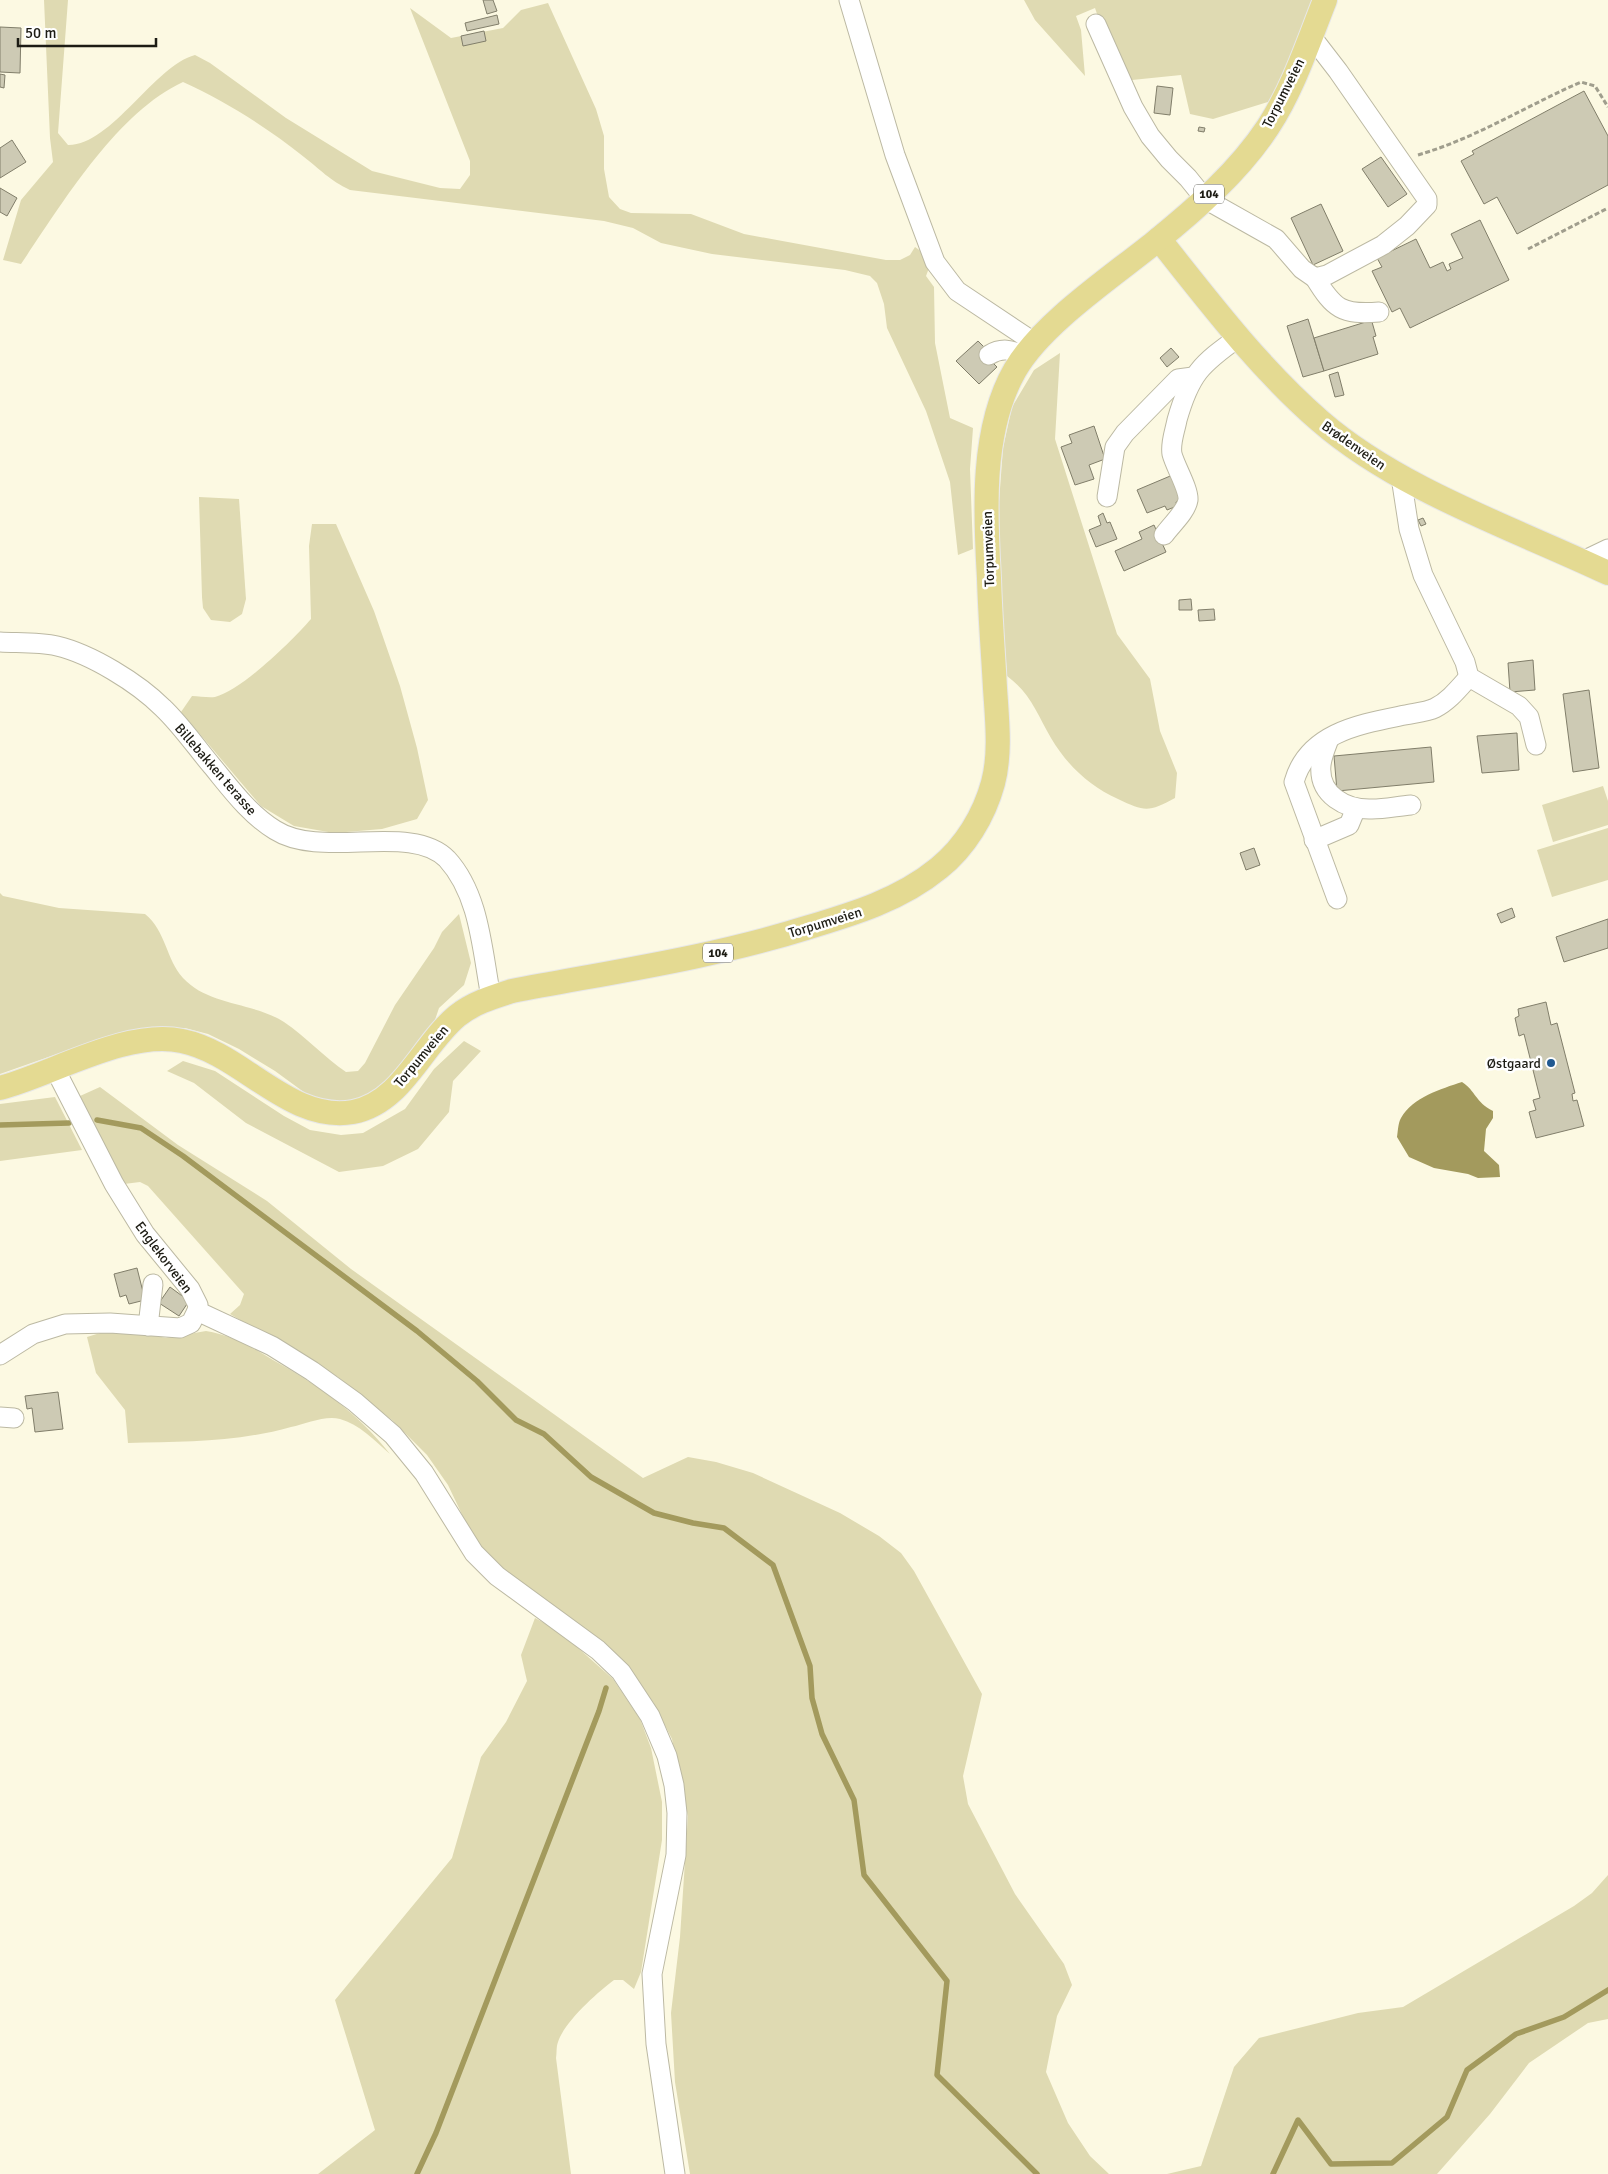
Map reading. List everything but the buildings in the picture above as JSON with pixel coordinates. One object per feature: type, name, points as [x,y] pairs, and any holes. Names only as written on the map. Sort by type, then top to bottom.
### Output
[{"type":"main road","name":"Torpumveien","points":[[0,1088],[99,1052],[148,1039],[181,1040],[213,1052],[288,1097],[314,1110],[338,1114],[355,1112],[387,1095],[396,1087],[446,1026],[459,1014],[491,997],[512,991],[731,950],[863,911],[919,882],[954,854],[970,834],[985,808],[994,776],[998,731],[985,506],[996,418],[1008,382],[1030,349],[1051,326],[1159,240],[1236,168],[1268,127],[1289,89],[1325,0]]},
{"type":"main road","name":"Brødenveien","points":[[1159,240],[1239,337],[1320,422],[1353,447],[1401,477],[1608,573]]},
{"type":"street","points":[[849,0],[894,155],[935,262],[957,290],[1030,349]]},
{"type":"street","points":[[1096,24],[1133,107],[1150,136],[1205,199],[1276,239],[1302,269],[1315,278],[1329,301],[1339,309],[1359,314],[1379,312]]},
{"type":"street","points":[[1311,36],[1427,199],[1427,205],[1407,226],[1383,245],[1315,278]]},
{"type":"street","points":[[1164,534],[1186,506],[1188,499],[1176,468],[1171,448],[1181,407],[1193,377],[1211,357],[1239,337]]},
{"type":"street","points":[[989,355],[998,349],[1030,349]]},
{"type":"street","points":[[1107,497],[1115,447],[1125,433],[1178,379],[1193,377]]},
{"type":"street","points":[[1401,477],[1409,529],[1423,575],[1465,662],[1469,677],[1519,706],[1529,717],[1536,745]]},
{"type":"street","points":[[1583,561],[1608,549]]},
{"type":"street","name":"Billebakken terasse","points":[[0,642],[56,646],[89,657],[118,674],[163,708],[239,799],[256,816],[277,832],[313,842],[409,842],[434,850],[446,859],[464,882],[474,909],[491,997]]},
{"type":"street","points":[[1337,899],[1294,782],[1301,763],[1308,752],[1339,732],[1434,708],[1451,697],[1469,677]]},
{"type":"street","points":[[1328,738],[1321,766],[1324,784],[1340,803],[1356,808],[1372,809],[1411,805]]},
{"type":"street","points":[[1314,840],[1350,825],[1356,808]]},
{"type":"street","name":"Englekorveien","points":[[55,1069],[114,1184],[145,1234],[190,1289],[198,1305],[197,1311]]},
{"type":"street","points":[[148,1326],[153,1284]]},
{"type":"street","points":[[0,1355],[33,1334],[65,1324],[110,1323],[180,1328],[191,1323],[197,1311],[272,1346],[312,1371],[355,1402],[393,1435],[424,1473],[474,1553],[497,1576],[598,1650],[621,1672],[650,1716],[667,1756],[674,1786],[677,1813],[676,1856],[652,1974],[656,2044],[675,2174]]},
{"type":"path","points":[[1400,160],[1448,146],[1488,129],[1581,82],[1595,86],[1608,107]]},
{"type":"path","points":[[1528,249],[1608,208]]},
{"type":"shaded area","points":[[44,0],[68,0],[58,133],[68,145],[84,142],[100,133],[117,120],[164,73],[195,55],[210,63],[286,118],[372,171],[440,188],[460,189],[470,175],[470,161],[410,8],[451,38],[503,28],[521,10],[548,3],[596,109],[604,136],[604,169],[609,197],[620,209],[631,213],[691,214],[744,234],[886,260],[900,260],[910,255],[915,247],[925,254],[929,268],[926,276],[934,287],[935,343],[950,418],[973,428],[970,469],[973,549],[958,555],[950,482],[926,411],[887,328],[884,304],[877,283],[870,276],[845,270],[712,254],[661,243],[633,228],[604,221],[350,190],[331,179],[290,146],[261,126],[230,106],[183,82],[158,96],[113,137],[73,188],[21,264],[3,260],[21,200],[53,162],[50,138]]},
{"type":"shaded area","points":[[1024,0],[1315,0],[1271,101],[1213,119],[1190,114],[1181,75],[1132,80],[1117,73],[1095,8],[1076,16],[1081,30],[1085,76],[1035,20]]},
{"type":"shaded area","points":[[1060,353],[1055,439],[1117,634],[1150,679],[1160,731],[1177,773],[1175,798],[1153,808],[1141,808],[1107,794],[1080,774],[1057,748],[1028,697],[1007,676],[997,529],[1003,448],[1012,407],[1034,370]]},
{"type":"shaded area","points":[[199,497],[239,499],[246,599],[242,614],[230,622],[211,620],[203,608]]},
{"type":"shaded area","points":[[312,524],[336,524],[374,611],[400,686],[417,748],[428,800],[417,819],[382,829],[334,833],[294,826],[261,806],[181,712],[192,696],[215,697],[239,685],[266,664],[311,619],[309,546]]},
{"type":"shaded area","points":[[1603,786],[1608,801],[1608,825],[1553,842],[1542,805]]},
{"type":"shaded area","points":[[1608,828],[1608,880],[1552,897],[1537,850]]},
{"type":"shaded area","points":[[0,893],[3,896],[59,908],[145,914],[162,937],[177,970],[194,987],[205,994],[259,1011],[284,1022],[346,1072],[358,1071],[365,1063],[395,1005],[434,948],[442,932],[459,914],[471,963],[464,985],[439,1008],[432,1029],[380,1089],[359,1101],[338,1105],[316,1101],[275,1071],[239,1049],[208,1034],[185,1028],[159,1028],[87,1049],[57,1054],[0,1074]]},
{"type":"shaded area","points":[[464,1041],[481,1051],[453,1081],[449,1112],[418,1149],[383,1166],[339,1172],[246,1123],[194,1083],[167,1071],[183,1061],[215,1071],[284,1116],[310,1130],[341,1135],[363,1133],[405,1109],[434,1069]]},
{"type":"shaded area","points":[[1462,1082],[1467,1085],[1487,1108],[1493,1111],[1493,1118],[1486,1129],[1484,1151],[1499,1165],[1500,1177],[1478,1178],[1468,1174],[1434,1168],[1409,1157],[1397,1137],[1400,1120],[1413,1104],[1428,1095]]},
{"type":"shaded area","points":[[100,1087],[178,1145],[267,1201],[351,1269],[643,1478],[688,1457],[716,1462],[753,1473],[840,1513],[879,1536],[901,1553],[914,1571],[982,1694],[963,1776],[968,1804],[1015,1894],[1064,1964],[1072,1985],[1057,2016],[1046,2072],[1068,2123],[1090,2156],[1109,2174],[690,2174],[675,2082],[671,2013],[680,1937],[688,1816],[672,1739],[653,1702],[621,1661],[505,1570],[482,1548],[467,1525],[448,1485],[427,1455],[392,1420],[338,1377],[230,1314],[240,1305],[244,1294],[148,1186],[140,1182],[124,1184],[80,1096]]},
{"type":"shaded area","points":[[55,1097],[82,1150],[0,1161],[0,1104]]},
{"type":"shaded area","points":[[206,1331],[224,1335],[241,1342],[306,1379],[351,1413],[378,1439],[390,1454],[354,1425],[334,1418],[322,1419],[251,1436],[190,1441],[128,1443],[125,1410],[96,1373],[87,1337],[100,1333],[142,1333],[166,1338]]},
{"type":"shaded area","points":[[535,1618],[559,1631],[613,1679],[640,1719],[651,1748],[662,1802],[662,1840],[641,1972],[634,1989],[623,1980],[614,1980],[574,2017],[567,2025],[557,2044],[556,2058],[571,2174],[318,2174],[375,2130],[335,2000],[452,1858],[481,1757],[506,1722],[527,1681],[521,1655]]},
{"type":"shaded area","points":[[1608,1875],[1608,2019],[1588,2023],[1529,2063],[1490,2114],[1437,2174],[1167,2174],[1201,2166],[1234,2067],[1259,2038],[1358,2013],[1403,2007],[1574,1906],[1592,1893]]},
{"type":"waterway","points":[[97,1120],[141,1128],[183,1156],[417,1331],[477,1381],[516,1420],[544,1434],[591,1477],[654,1513],[693,1523],[724,1528],[773,1565],[810,1666],[812,1698],[822,1734],[854,1800],[864,1875],[947,1981],[937,2075],[1037,2174]]},
{"type":"waterway","points":[[0,1125],[69,1123]]},
{"type":"waterway","points":[[417,2174],[436,2133],[599,1711],[606,1688]]},
{"type":"waterway","points":[[1273,2174],[1298,2120],[1331,2164],[1392,2163],[1447,2117],[1467,2070],[1516,2034],[1564,2017],[1608,1990]]},
{"type":"place","name":"Østgaard","points":[[1551,1063]]}]
